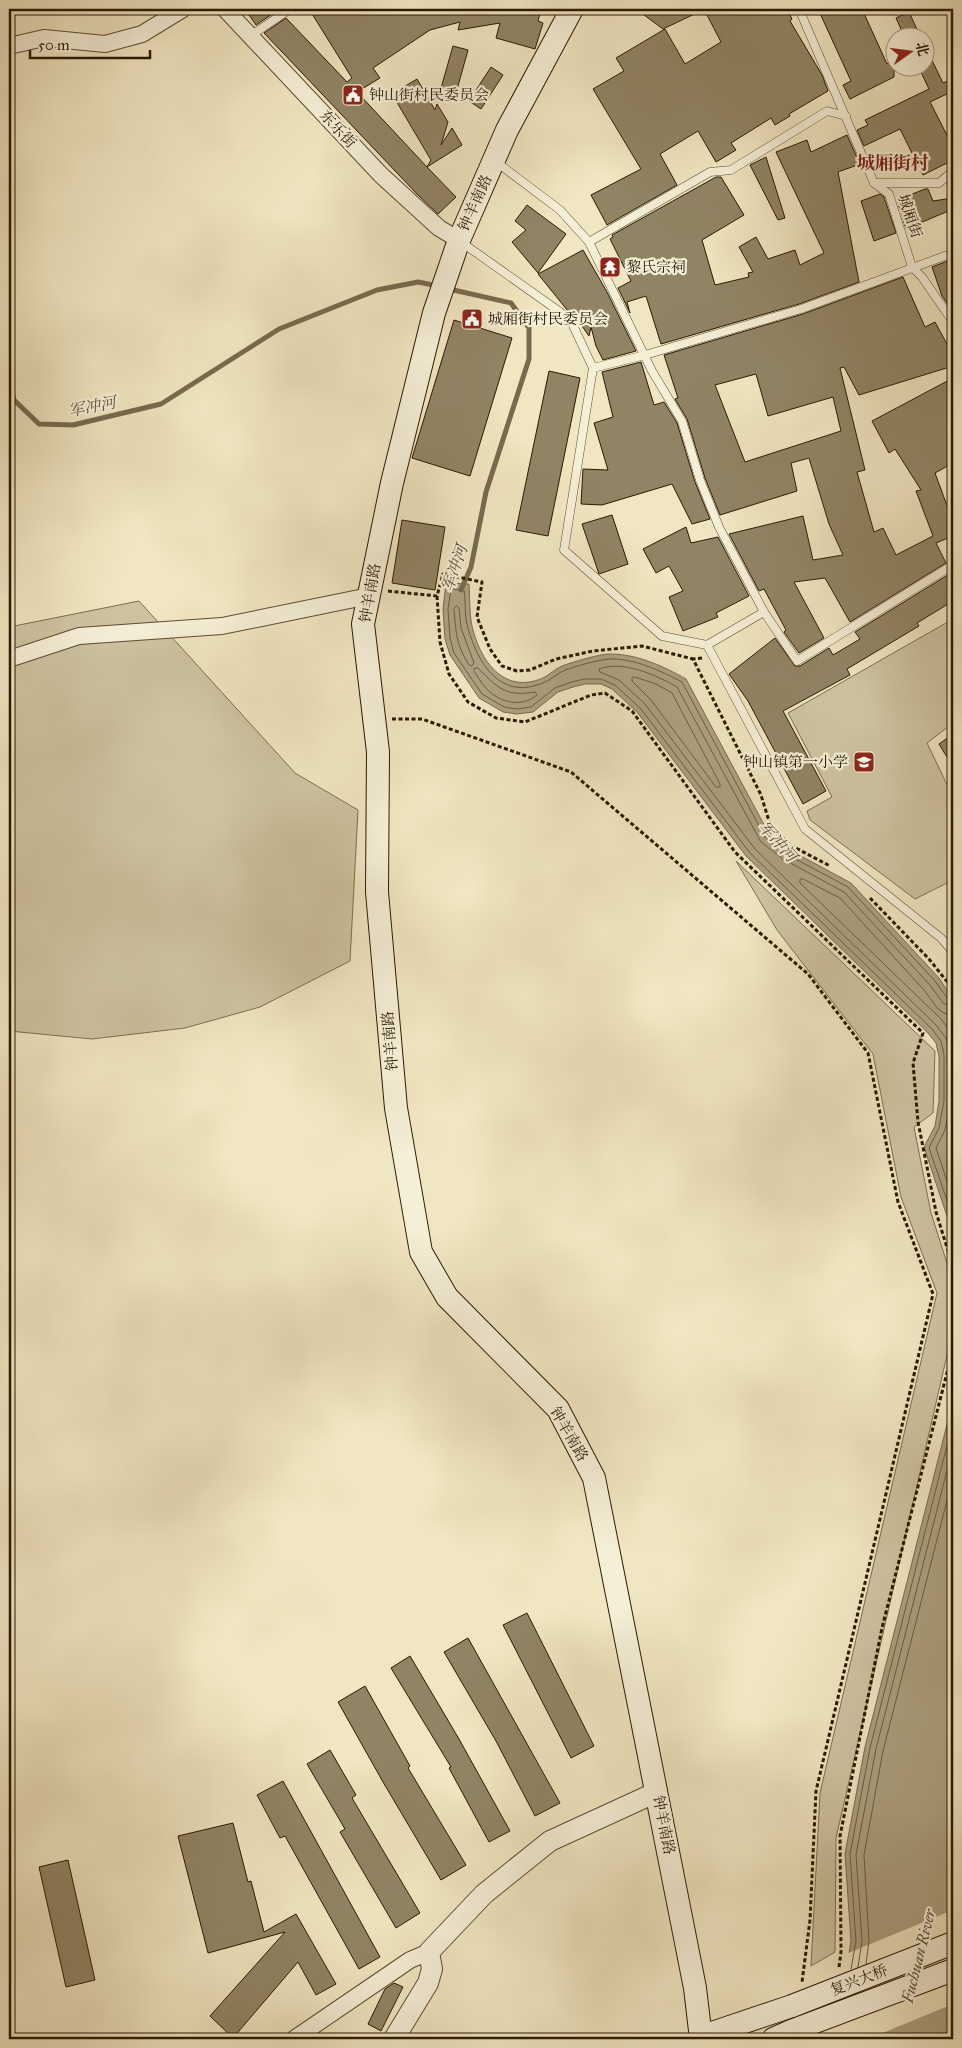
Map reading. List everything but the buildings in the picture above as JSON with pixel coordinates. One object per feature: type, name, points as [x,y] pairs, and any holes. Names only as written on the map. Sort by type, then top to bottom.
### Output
[{"type":"main road","name":"钟羊南路","points":[[572,9],[507,130],[459,240],[450,271],[434,312],[392,483],[363,624],[378,752],[378,892],[396,1108],[421,1252],[447,1297],[558,1409],[594,1478],[695,1988],[700,2038]]},
{"type":"main road","name":"复兴大桥","points":[[700,2038],[797,1998],[953,1943]]},
{"type":"main road","name":"复兴大桥","points":[[782,2035],[953,1970]]},
{"type":"street","points":[[9,46],[44,38],[105,44],[142,34],[183,9]]},
{"type":"street","name":"东乐街","points":[[225,9],[381,175],[439,228],[459,240]]},
{"type":"street","points":[[9,659],[78,636],[222,626],[370,592]]},
{"type":"street","points":[[294,2039],[410,1960],[429,1952],[484,1894],[550,1841],[657,1792]]},
{"type":"street","points":[[394,2039],[428,1983],[432,1968],[429,1952]]},
{"type":"lane","points":[[250,36],[290,9]]},
{"type":"lane","name":"城厢街","points":[[799,9],[874,183],[890,194],[912,266],[922,277],[953,322]]},
{"type":"lane","points":[[589,242],[710,172],[731,170],[828,112],[846,116]]},
{"type":"lane","points":[[494,160],[560,210],[589,242],[645,355],[682,421],[700,480],[720,527],[764,612],[797,660],[953,565]]},
{"type":"lane","points":[[874,183],[939,183],[953,172]]},
{"type":"lane","points":[[459,240],[570,319],[593,368],[564,550],[662,636],[706,645],[764,612]]},
{"type":"lane","points":[[593,368],[645,355],[801,309],[912,266],[953,253]]},
{"type":"lane","points":[[706,645],[804,829],[942,938],[953,952]]},
{"type":"path","points":[[693,658],[642,646],[556,659],[530,670],[517,671],[502,666],[490,649],[477,617],[482,582],[444,574],[437,596],[440,642],[449,674],[468,702],[496,718],[525,722],[592,695],[605,693],[632,711],[735,852],[923,1034],[914,1063],[918,1122],[936,1212],[953,1267]]},
{"type":"path","points":[[370,592],[437,596]]},
{"type":"path","points":[[374,718],[422,719],[571,772],[808,974],[868,1053],[898,1202],[933,1294],[816,1791],[810,1920],[797,1998]]},
{"type":"path","points":[[838,1971],[841,1952],[840,1836],[882,1628],[953,1349]]},
{"type":"shaded area","points":[[139,601],[295,773],[358,810],[350,961],[260,1007],[185,1028],[92,1039],[9,1031],[9,627]]},
{"type":"shaded area","name":"钟山镇第一小学","points":[[953,619],[953,723],[927,743],[953,797],[953,880],[915,899],[810,820],[807,811],[832,797],[788,713]]},
{"type":"shaded area","points":[[736,861],[935,1051],[933,1113],[914,1127],[931,1213],[953,1282],[953,1329],[836,1838],[835,1952],[811,1966],[820,1793],[937,1293],[901,1197],[873,1054],[777,930]]},
{"type":"water","points":[[446,583],[469,584],[471,621],[476,639],[487,662],[505,678],[516,682],[529,682],[543,678],[567,664],[610,654],[640,658],[686,679],[769,834],[788,849],[851,883],[939,978],[953,999],[953,1234],[924,1147],[935,1126],[939,1101],[939,1056],[936,1043],[928,1033],[746,856],[637,712],[612,689],[601,684],[585,684],[573,687],[558,692],[533,712],[517,714],[503,712],[479,698],[450,655],[445,639],[443,609]]},
{"type":"water","name":"Fuchuan River","points":[[953,1401],[953,2039],[835,2039],[851,1941],[845,1854],[865,1747]]},
{"type":"pier","points":[[953,1910],[953,2004],[868,2039],[833,2039],[846,1954]]},
{"type":"waterway","name":"军冲河","points":[[9,378],[14,400],[39,424],[73,425],[161,404],[279,329],[377,290],[418,282],[438,286]]},
{"type":"waterway","name":"军冲河","points":[[449,289],[511,303],[529,328],[529,359],[486,492],[471,567],[461,590]]},
{"type":"place","name":"钟山街村民委员会","points":[[353,95]]},
{"type":"place","name":"黎氏宗祠","points":[[610,267]]},
{"type":"place","name":"城厢街村民委员会","points":[[472,319]]},
{"type":"place","name":"钟山镇第一小学","points":[[864,762]]},
{"type":"district","name":"城厢街村","points":[[893,163]]}]
